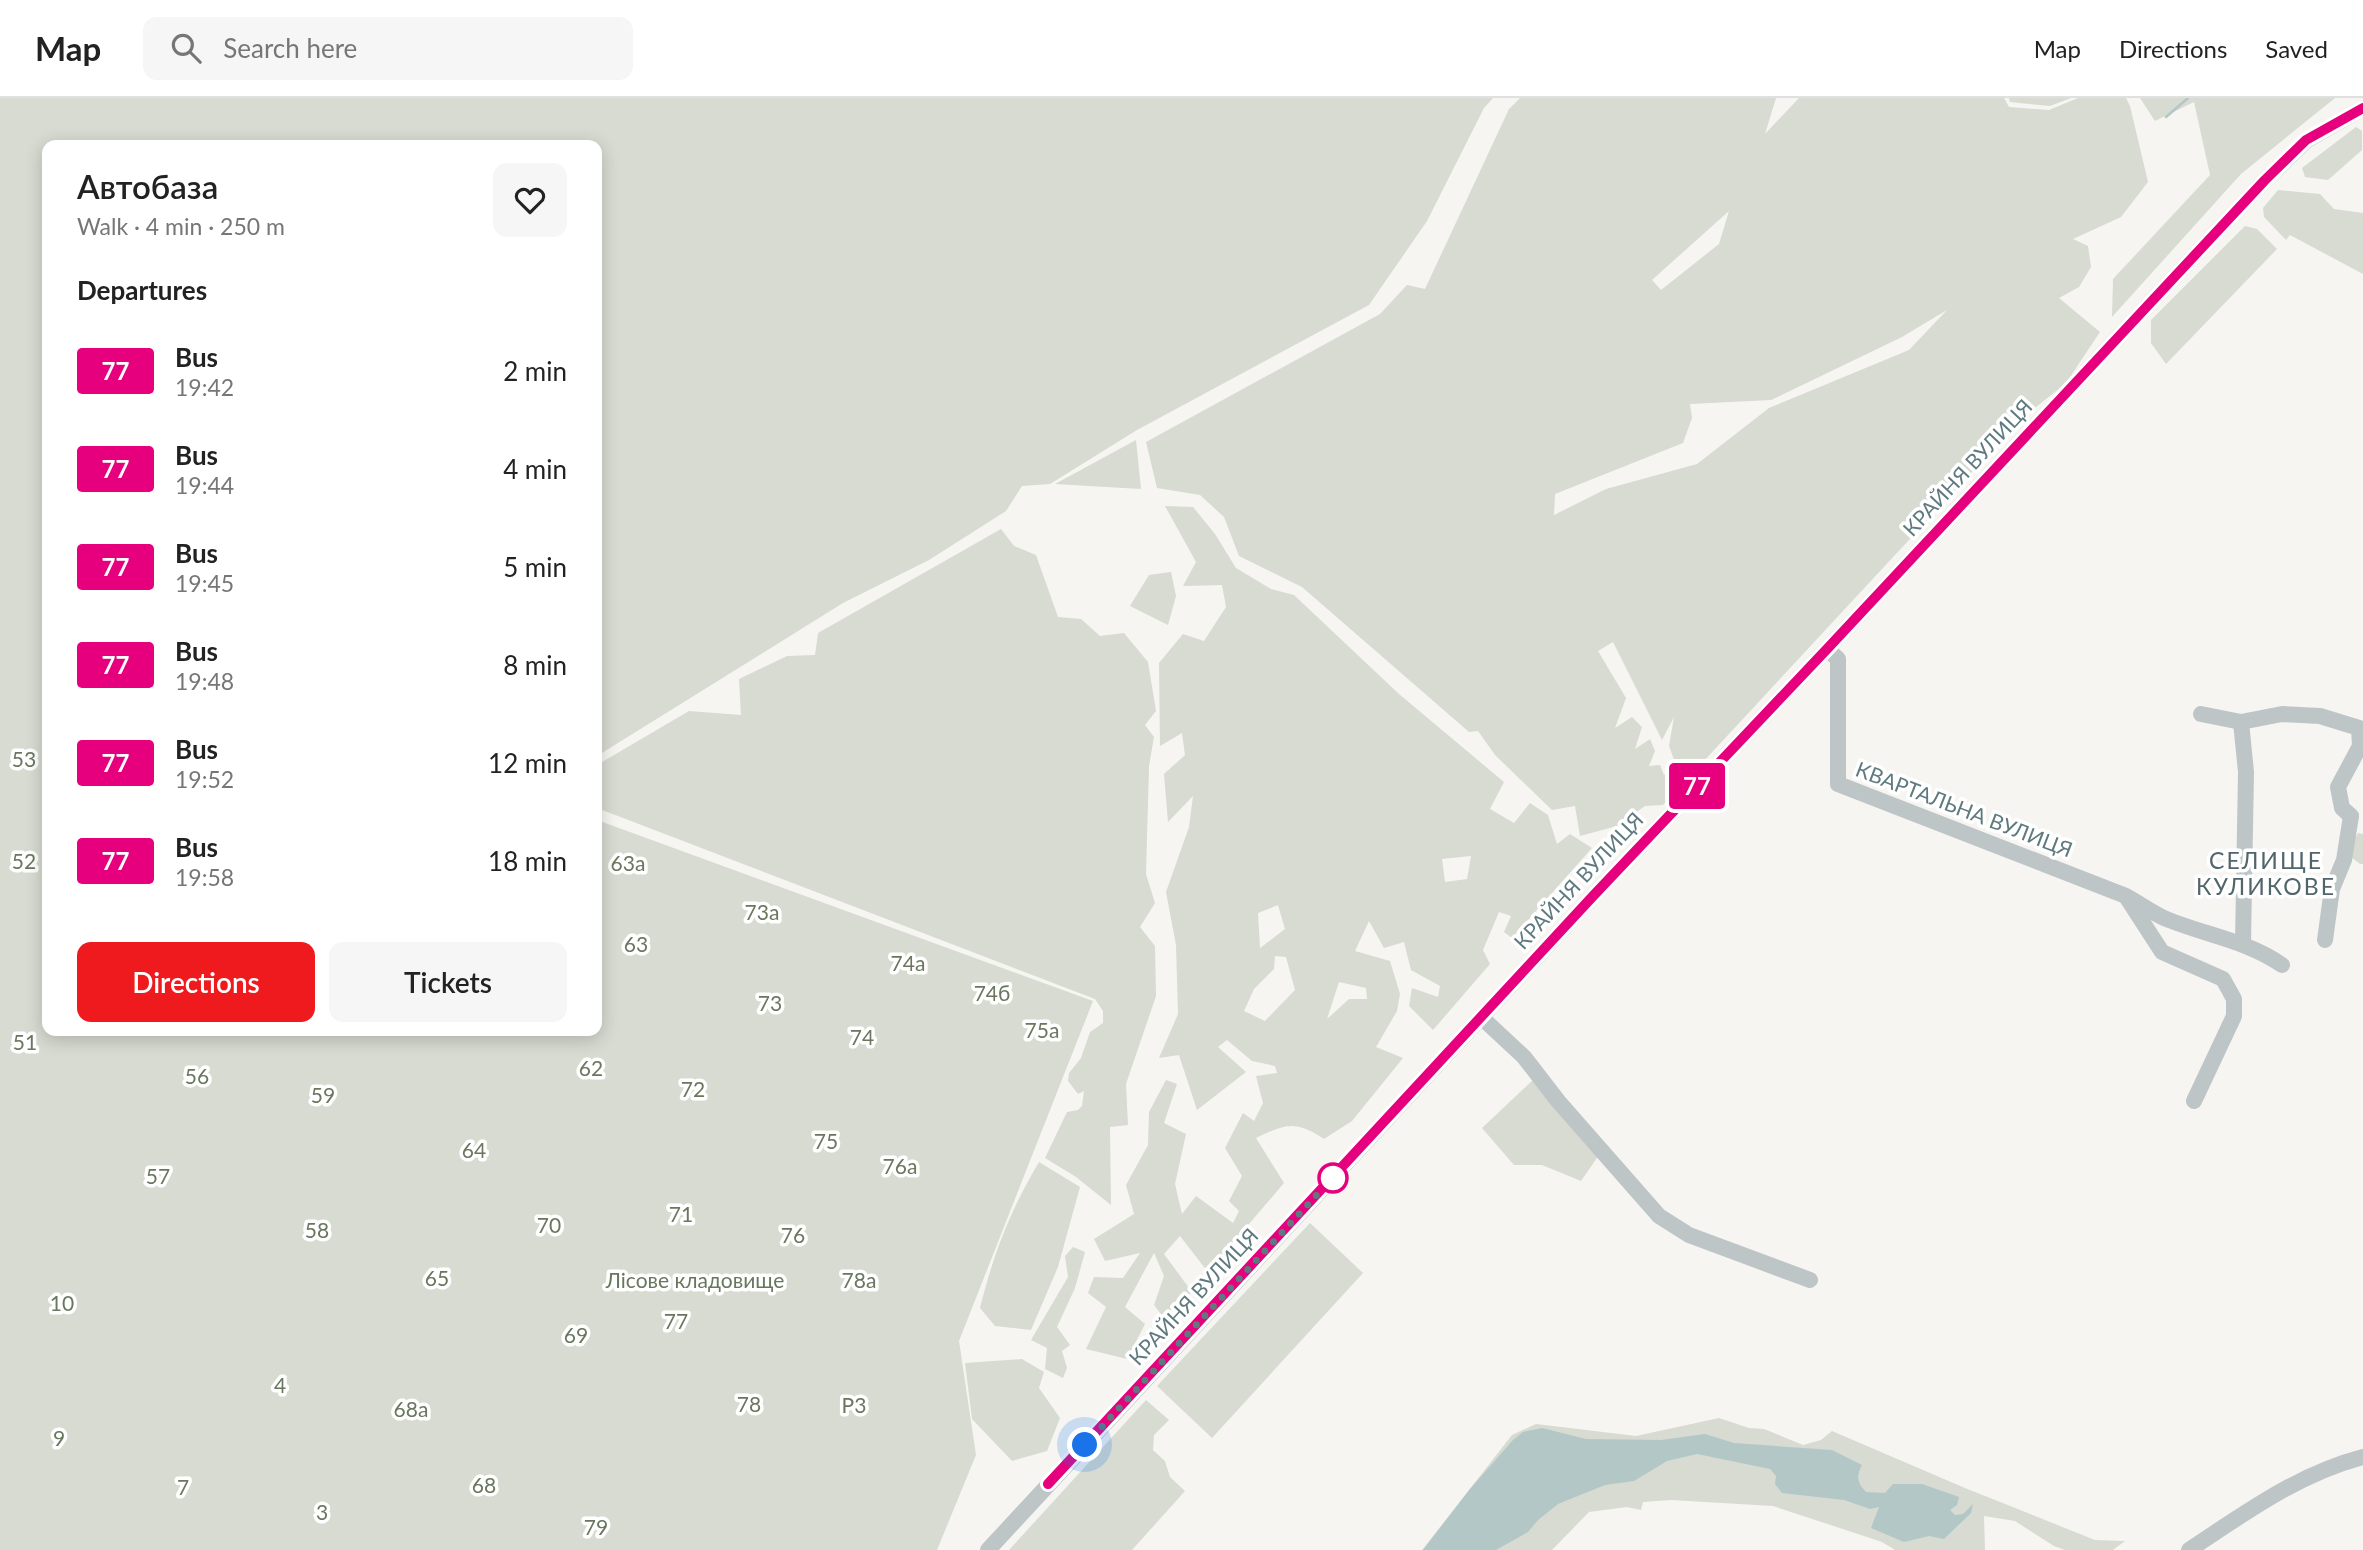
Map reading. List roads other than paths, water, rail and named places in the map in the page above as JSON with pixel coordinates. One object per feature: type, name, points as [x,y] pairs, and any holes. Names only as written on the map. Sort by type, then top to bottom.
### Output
[{"type":"street","name":"КРАЙНЯ ВУЛИЦЯ","points":[[988,1550],[1481,1017],[2265,180],[2306,140],[2363,108]]},
{"type":"street","name":"КВАРТАЛЬНА ВУЛИЦЯ","points":[[1827,649],[1838,659],[1838,784],[2126,896]]},
{"type":"street","points":[[2201,714],[2241,722],[2282,714],[2320,716],[2359,728],[2360,746],[2338,788],[2342,808],[2351,816],[2344,860],[2332,889],[2325,940]]},
{"type":"street","points":[[2241,722],[2246,772],[2243,943]]},
{"type":"street","points":[[2126,896],[2165,918],[2264,952],[2282,965]]},
{"type":"street","points":[[2126,896],[2162,952],[2223,979],[2235,999],[2234,1016],[2194,1101]]},
{"type":"street","points":[[1481,1017],[1524,1057],[1558,1101],[1659,1216],[1689,1235],[1810,1280]]},
{"type":"street","points":[[2189,1550],[2299,1480],[2325,1468],[2363,1457]]},
{"type":"waterway","points":[[2166,117],[2188,98]]},
{"type":"district","name":"СЕЛИЩЕ КУЛИКОВЕ","points":[[2266,874]]},
{"type":"park label","name":"53","points":[[24,760]]},
{"type":"park label","name":"52","points":[[24,862]]},
{"type":"park label","name":"63а","points":[[628,864]]},
{"type":"park label","name":"73а","points":[[762,913]]},
{"type":"park label","name":"63","points":[[636,945]]},
{"type":"park label","name":"74а","points":[[908,964]]},
{"type":"park label","name":"74б","points":[[992,994]]},
{"type":"park label","name":"73","points":[[770,1004]]},
{"type":"park label","name":"75а","points":[[1042,1031]]},
{"type":"park label","name":"74","points":[[862,1038]]},
{"type":"park label","name":"51","points":[[25,1043]]},
{"type":"park label","name":"62","points":[[591,1069]]},
{"type":"park label","name":"56","points":[[197,1077]]},
{"type":"park label","name":"72","points":[[693,1090]]},
{"type":"park label","name":"59","points":[[323,1096]]},
{"type":"park label","name":"75","points":[[826,1142]]},
{"type":"park label","name":"64","points":[[474,1151]]},
{"type":"park label","name":"76а","points":[[900,1167]]},
{"type":"park label","name":"57","points":[[158,1177]]},
{"type":"park label","name":"71","points":[[681,1215]]},
{"type":"park label","name":"70","points":[[549,1226]]},
{"type":"park label","name":"58","points":[[317,1231]]},
{"type":"park label","name":"76","points":[[793,1236]]},
{"type":"park label","name":"65","points":[[437,1279]]},
{"type":"park label","name":"Лісове кладовище","points":[[695,1281]]},
{"type":"park label","name":"78а","points":[[859,1281]]},
{"type":"park label","name":"10","points":[[62,1304]]},
{"type":"park label","name":"77","points":[[676,1322]]},
{"type":"park label","name":"69","points":[[576,1336]]},
{"type":"park label","name":"4","points":[[280,1386]]},
{"type":"park label","name":"78","points":[[749,1405]]},
{"type":"park label","name":"Р3","points":[[854,1406]]},
{"type":"park label","name":"68а","points":[[411,1410]]},
{"type":"park label","name":"9","points":[[59,1439]]},
{"type":"park label","name":"68","points":[[484,1486]]},
{"type":"park label","name":"7","points":[[183,1488]]},
{"type":"park label","name":"3","points":[[322,1513]]},
{"type":"park label","name":"79","points":[[596,1528]]}]
